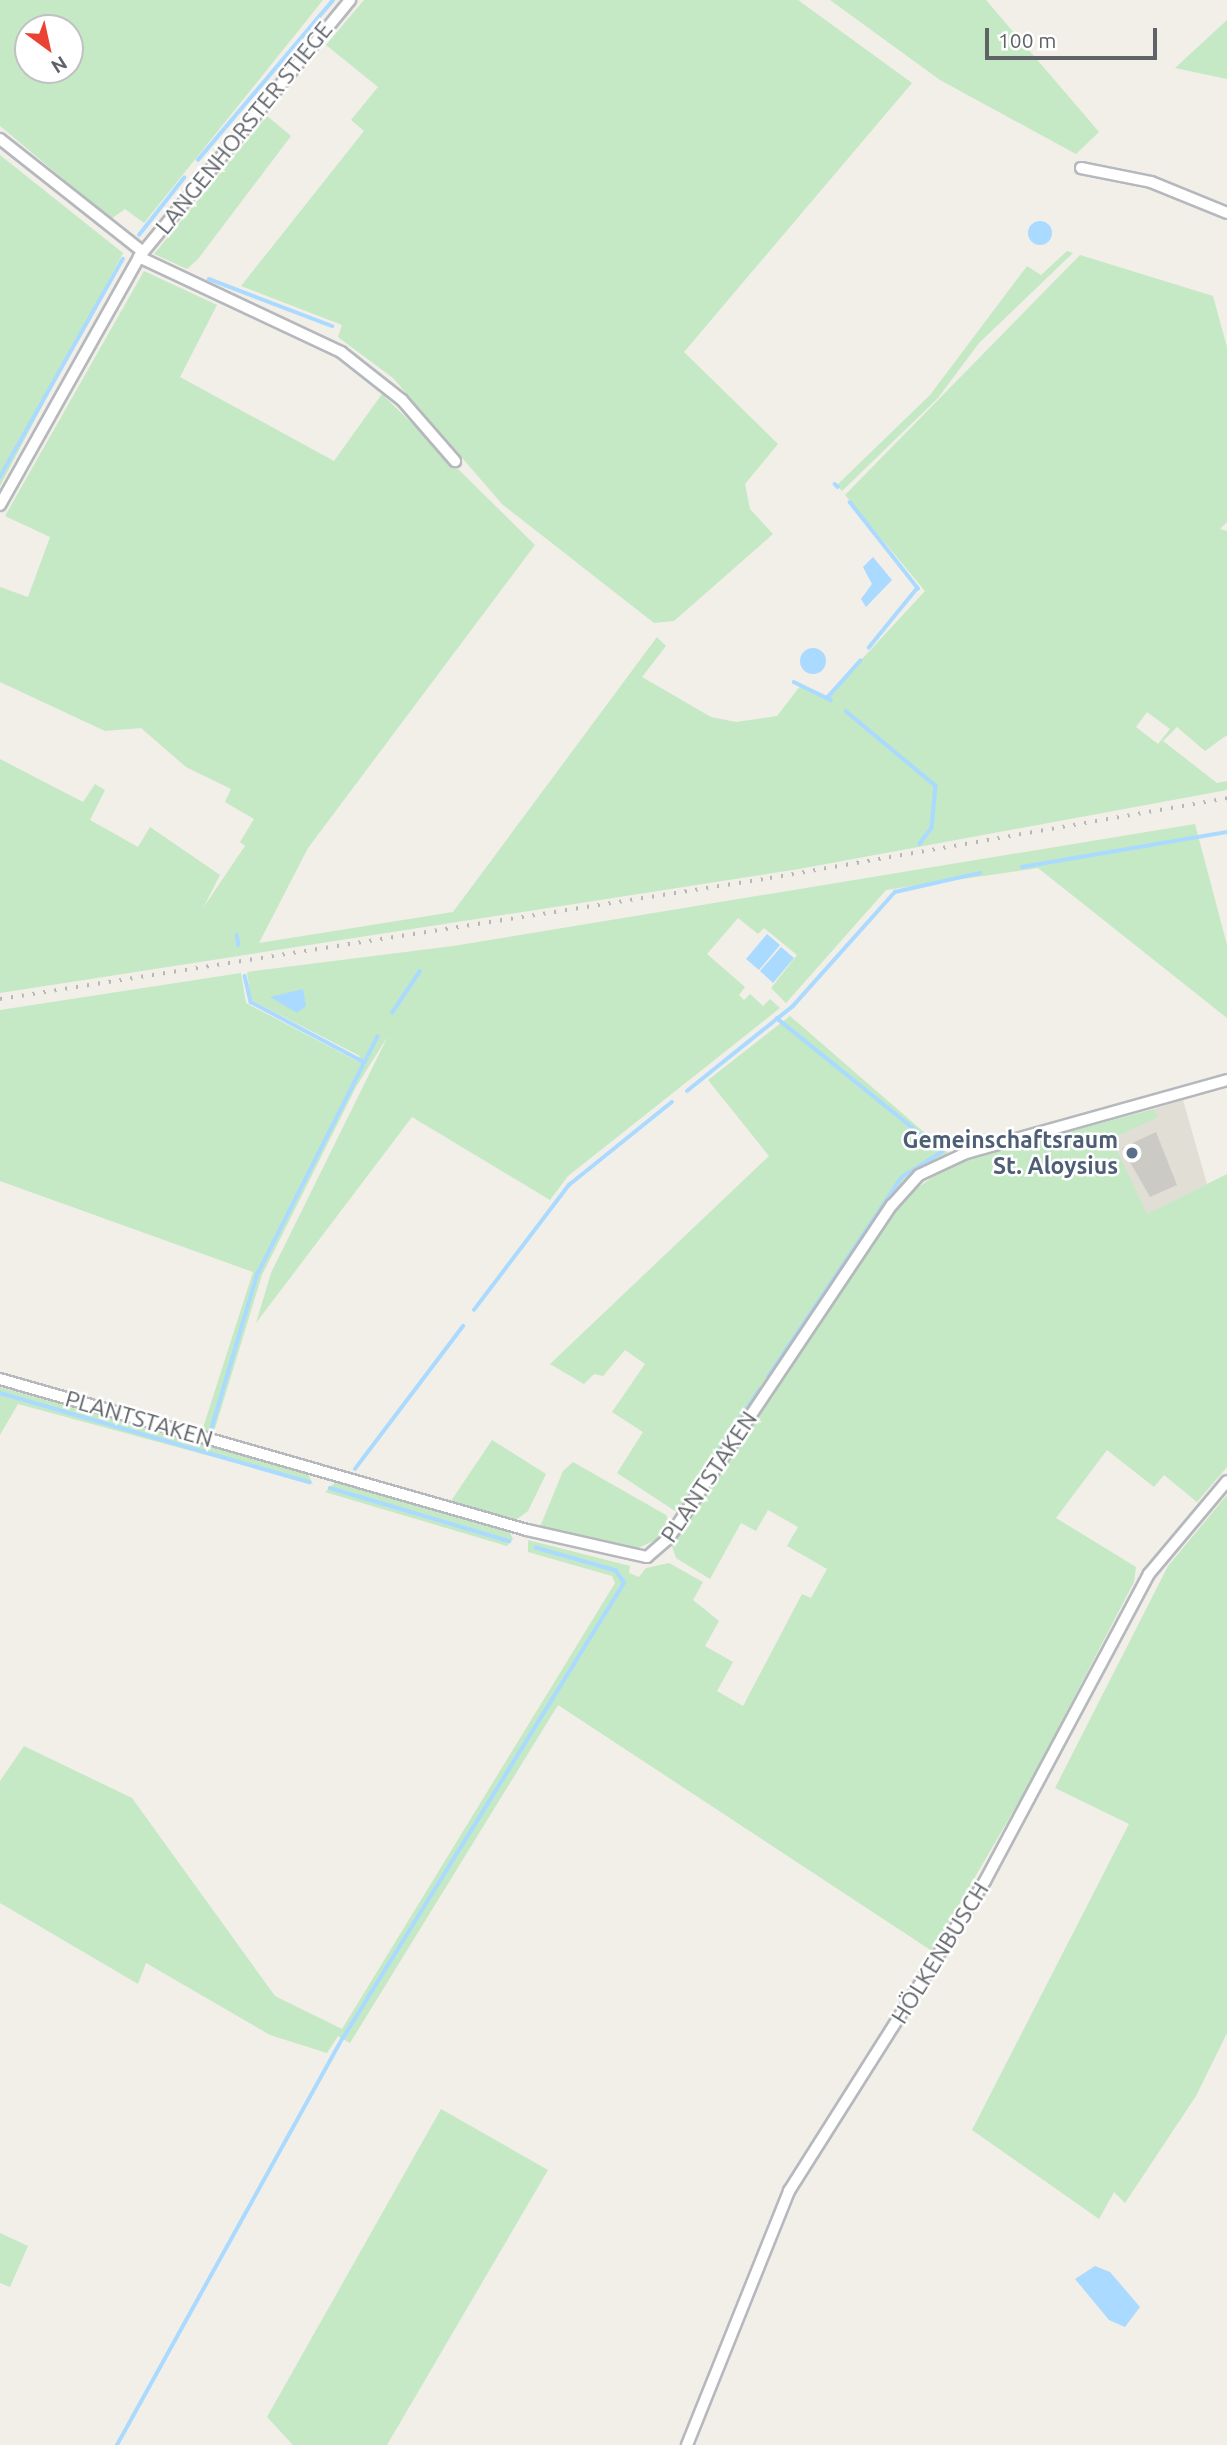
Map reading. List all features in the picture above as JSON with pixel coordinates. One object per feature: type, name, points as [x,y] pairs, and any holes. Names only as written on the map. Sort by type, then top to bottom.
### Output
[{"type":"street","name":"LANGENHORSTER STIEGE","points":[[0,505],[141,255],[350,0]]},
{"type":"street","points":[[0,139],[141,255]]},
{"type":"street","points":[[1081,168],[1151,182],[1227,213]]},
{"type":"street","name":"LANGENHORSTER STIEGE","points":[[141,255],[341,352],[402,400],[455,461]]},
{"type":"street","name":"PLANTSTAKEN","points":[[0,1379],[540,1533],[647,1557],[668,1539],[892,1205],[919,1175],[958,1156],[1227,1080]]},
{"type":"street","name":"HÖLKENBUSCH","points":[[687,2445],[789,2191],[985,1881],[1149,1574],[1227,1481]]},
{"type":"shaded area","points":[[1183,1100],[1207,1184],[1147,1215],[1112,1139],[1157,1117],[1154,1109]]},
{"type":"green space","points":[[0,0],[323,0],[144,223],[125,209],[111,219],[0,126]]},
{"type":"green space","points":[[364,0],[798,0],[912,83],[684,352],[778,444],[745,484],[750,509],[773,534],[674,621],[654,623],[502,504],[393,378],[338,337],[342,325],[241,286],[364,131],[351,120],[378,87],[326,45]]},
{"type":"green space","points":[[830,0],[986,0],[1099,132],[1076,154],[940,80]]},
{"type":"green space","points":[[1227,20],[1227,79],[1175,68]]},
{"type":"green space","points":[[267,116],[291,136],[198,259],[187,269],[154,254]]},
{"type":"green space","points":[[0,155],[123,253],[0,486]]},
{"type":"green space","points":[[1067,251],[1073,253],[979,343],[938,398],[842,491],[837,485],[930,395],[1027,266],[1041,275]]},
{"type":"green space","points":[[1080,255],[1213,296],[1227,347],[1227,522],[1220,529],[1227,531],[1227,735],[1205,751],[1177,727],[1163,741],[1217,783],[1227,781],[1227,790],[799,869],[0,993],[0,759],[83,802],[95,784],[105,790],[90,820],[138,847],[150,827],[220,875],[203,908],[245,846],[240,842],[254,819],[225,802],[231,789],[186,767],[141,728],[105,731],[0,682],[0,587],[28,597],[50,537],[5,516],[144,271],[217,305],[180,377],[334,461],[382,394],[535,545],[308,848],[259,943],[453,912],[657,637],[666,646],[642,677],[711,717],[736,722],[777,716],[801,685],[825,699],[925,591],[845,495]],"holes":[[[1147,712],[1170,729],[1158,744],[1136,727]]]},
{"type":"green space","points":[[1195,824],[1227,945],[1227,1018],[1038,868],[886,890],[786,1003],[771,988],[797,955],[764,928],[758,934],[738,918],[707,954],[745,987],[739,995],[744,1000],[750,994],[763,1006],[770,999],[780,1008],[568,1176],[550,1200],[412,1117],[256,1323],[271,1273],[388,1036],[356,1087],[262,1275],[213,1435],[202,1431],[253,1272],[0,1181],[0,1010],[241,973],[246,1003],[357,1061],[360,1056],[251,1000],[247,972],[453,946]]},
{"type":"green space","points":[[790,1016],[948,1153],[916,1174],[687,1506],[675,1511],[617,1473],[643,1432],[612,1412],[645,1364],[625,1350],[603,1376],[594,1374],[584,1384],[550,1364],[769,1156],[708,1080]]},
{"type":"green space","points":[[1154,1109],[1158,1117],[1112,1139],[1147,1214],[1227,1174],[1227,1467],[1197,1502],[1164,1475],[1154,1487],[1107,1450],[1056,1518],[1136,1567],[1134,1582],[1029,1784],[932,1951],[558,1705],[350,2043],[338,2036],[327,2053],[270,2035],[146,1963],[138,1984],[0,1903],[0,1781],[24,1746],[132,1798],[275,1996],[342,2029],[615,1583],[612,1576],[528,1552],[528,1540],[630,1566],[629,1573],[639,1577],[646,1568],[669,1563],[703,1582],[693,1600],[719,1621],[705,1646],[733,1662],[717,1691],[743,1706],[802,1594],[811,1598],[827,1569],[787,1546],[798,1527],[768,1510],[756,1531],[741,1523],[710,1579],[676,1558],[671,1543],[902,1199],[952,1163]]},
{"type":"green space","points":[[0,1387],[308,1474],[313,1484],[18,1404],[0,1435]]},
{"type":"green space","points":[[492,1440],[546,1474],[528,1511],[516,1520],[451,1501]]},
{"type":"green space","points":[[573,1462],[666,1515],[670,1523],[662,1537],[632,1551],[540,1527],[563,1471]]},
{"type":"green space","points":[[337,1481],[509,1531],[513,1539],[507,1546],[325,1492]]},
{"type":"green space","points":[[1227,1495],[1227,2033],[1196,2096],[1125,2203],[1114,2192],[1099,2219],[972,2130],[1129,1824],[1055,1788],[1168,1566]]},
{"type":"green space","points":[[441,2109],[548,2170],[387,2445],[293,2445],[267,2417]]},
{"type":"green space","points":[[0,2233],[28,2246],[10,2287],[0,2283]]},
{"type":"water","points":[[1040,221],[1048,225],[1052,233],[1048,241],[1040,245],[1032,241],[1028,233],[1032,225]]},
{"type":"water","points":[[873,557],[892,580],[866,607],[861,599],[872,584],[863,567]]},
{"type":"water","points":[[813,648],[822,652],[826,661],[822,670],[813,674],[804,670],[800,661],[804,652]]},
{"type":"water","points":[[767,934],[780,945],[759,970],[746,959]]},
{"type":"water","points":[[781,947],[794,958],[773,983],[760,971]]},
{"type":"water","points":[[303,989],[306,1006],[297,1013],[270,997]]},
{"type":"water","points":[[1095,2266],[1110,2272],[1140,2307],[1125,2327],[1109,2320],[1075,2279]]},
{"type":"building","points":[[1156,1132],[1177,1185],[1150,1197],[1122,1148]]},
{"type":"waterway","points":[[198,160],[333,0]]},
{"type":"waterway","points":[[139,235],[184,178]]},
{"type":"waterway","points":[[0,477],[123,259]]},
{"type":"waterway","points":[[209,279],[332,326]]},
{"type":"waterway","points":[[835,484],[838,487]]},
{"type":"waterway","points":[[850,502],[918,588],[869,648]]},
{"type":"waterway","points":[[827,698],[860,661]]},
{"type":"waterway","points":[[794,682],[831,700]]},
{"type":"waterway","points":[[846,711],[936,786],[932,828],[920,844]]},
{"type":"waterway","points":[[1022,867],[1227,832]]},
{"type":"waterway","points":[[687,1091],[793,1006],[895,892],[980,873]]},
{"type":"waterway","points":[[237,935],[239,945]]},
{"type":"waterway","points":[[392,1013],[420,971]]},
{"type":"waterway","points":[[245,976],[251,1002],[362,1061]]},
{"type":"waterway","points":[[768,1377],[902,1177],[942,1152],[777,1019]]},
{"type":"waterway","points":[[211,1430],[257,1275],[377,1037]]},
{"type":"waterway","points":[[474,1310],[569,1185],[672,1102]]},
{"type":"waterway","points":[[355,1469],[463,1326]]},
{"type":"waterway","points":[[690,1494],[760,1389]]},
{"type":"waterway","points":[[0,1393],[309,1482]]},
{"type":"waterway","points":[[330,1488],[509,1541]]},
{"type":"waterway","points":[[117,2445],[343,2038],[624,1583],[616,1571],[536,1548]]},
{"type":"railway","points":[[0,999],[770,878],[1227,798]]},
{"type":"place","name":"Gemeinschaftsraum St. Aloysius","points":[[1132,1153]]}]
